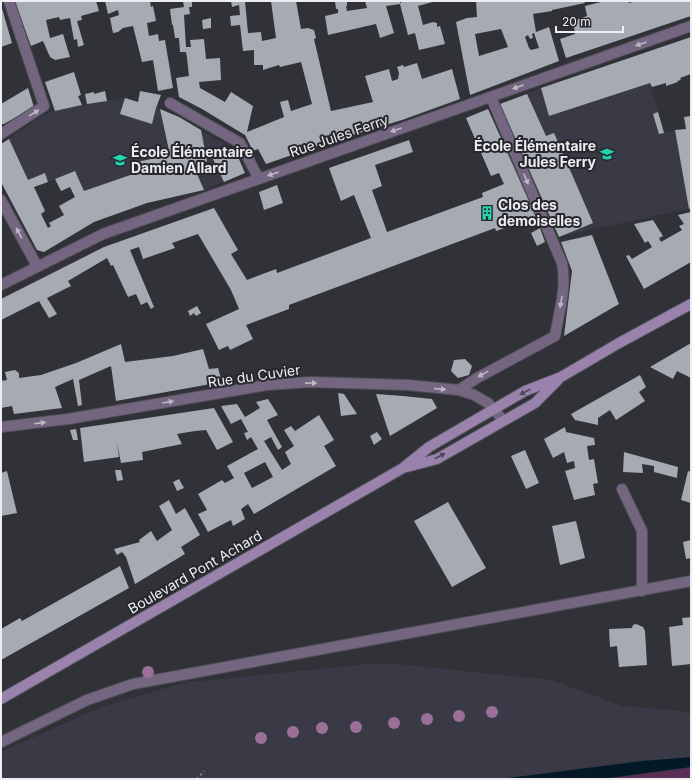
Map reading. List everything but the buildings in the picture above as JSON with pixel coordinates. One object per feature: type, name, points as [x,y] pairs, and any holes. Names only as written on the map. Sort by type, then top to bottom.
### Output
[{"type":"main road","name":"Boulevard Pont Achard","points":[[1,699],[403,468],[429,447],[525,391],[560,377],[691,304]]},
{"type":"main road","name":"Boulevard Pont Achard","points":[[403,468],[437,459],[535,403],[560,377]]},
{"type":"street","points":[[1,134],[44,106],[9,1]]},
{"type":"street","name":"Rue Jules Ferry","points":[[1,285],[103,234],[691,26]]},
{"type":"street","points":[[459,390],[477,378],[554,336],[564,285],[562,263],[491,97]]},
{"type":"street","points":[[170,103],[240,144],[259,179]]},
{"type":"street","points":[[1,200],[37,266]]},
{"type":"street","name":"Rue du Cuvier","points":[[1,427],[76,418],[267,385],[311,382],[408,385],[459,390],[481,399],[494,409],[503,420]]},
{"type":"street","points":[[622,489],[642,531],[642,591]]},
{"type":"street","points":[[1,742],[87,700],[133,684],[691,581]]},
{"type":"path","points":[[197,779],[204,771]]},
{"type":"shaded area","name":"École Élémentaire Jules Ferry","points":[[650,83],[664,132],[691,129],[691,208],[559,237],[500,104],[541,88]]},
{"type":"shaded area","name":"École Élémentaire Damien Allard","points":[[125,98],[156,108],[157,107],[179,117],[235,150],[245,173],[204,190],[152,202],[84,191],[75,171],[34,187],[45,211],[23,223],[1,182],[1,144],[39,118],[55,110]]},
{"type":"shaded area","points":[[368,664],[397,664],[551,680],[623,706],[683,711],[691,715],[691,779],[1,779],[1,752],[99,708],[182,683]]},
{"type":"shaded area","points":[[691,757],[691,767],[602,779],[501,779],[642,761]]},
{"type":"shaded area","points":[[691,768],[691,779],[604,779]]},
{"type":"place","name":"École Élémentaire Jules Ferry","points":[[607,154]]},
{"type":"place","name":"École Élémentaire Damien Allard","points":[[120,160]]},
{"type":"place","name":"Clos des demoiselles","points":[[487,213]]}]
